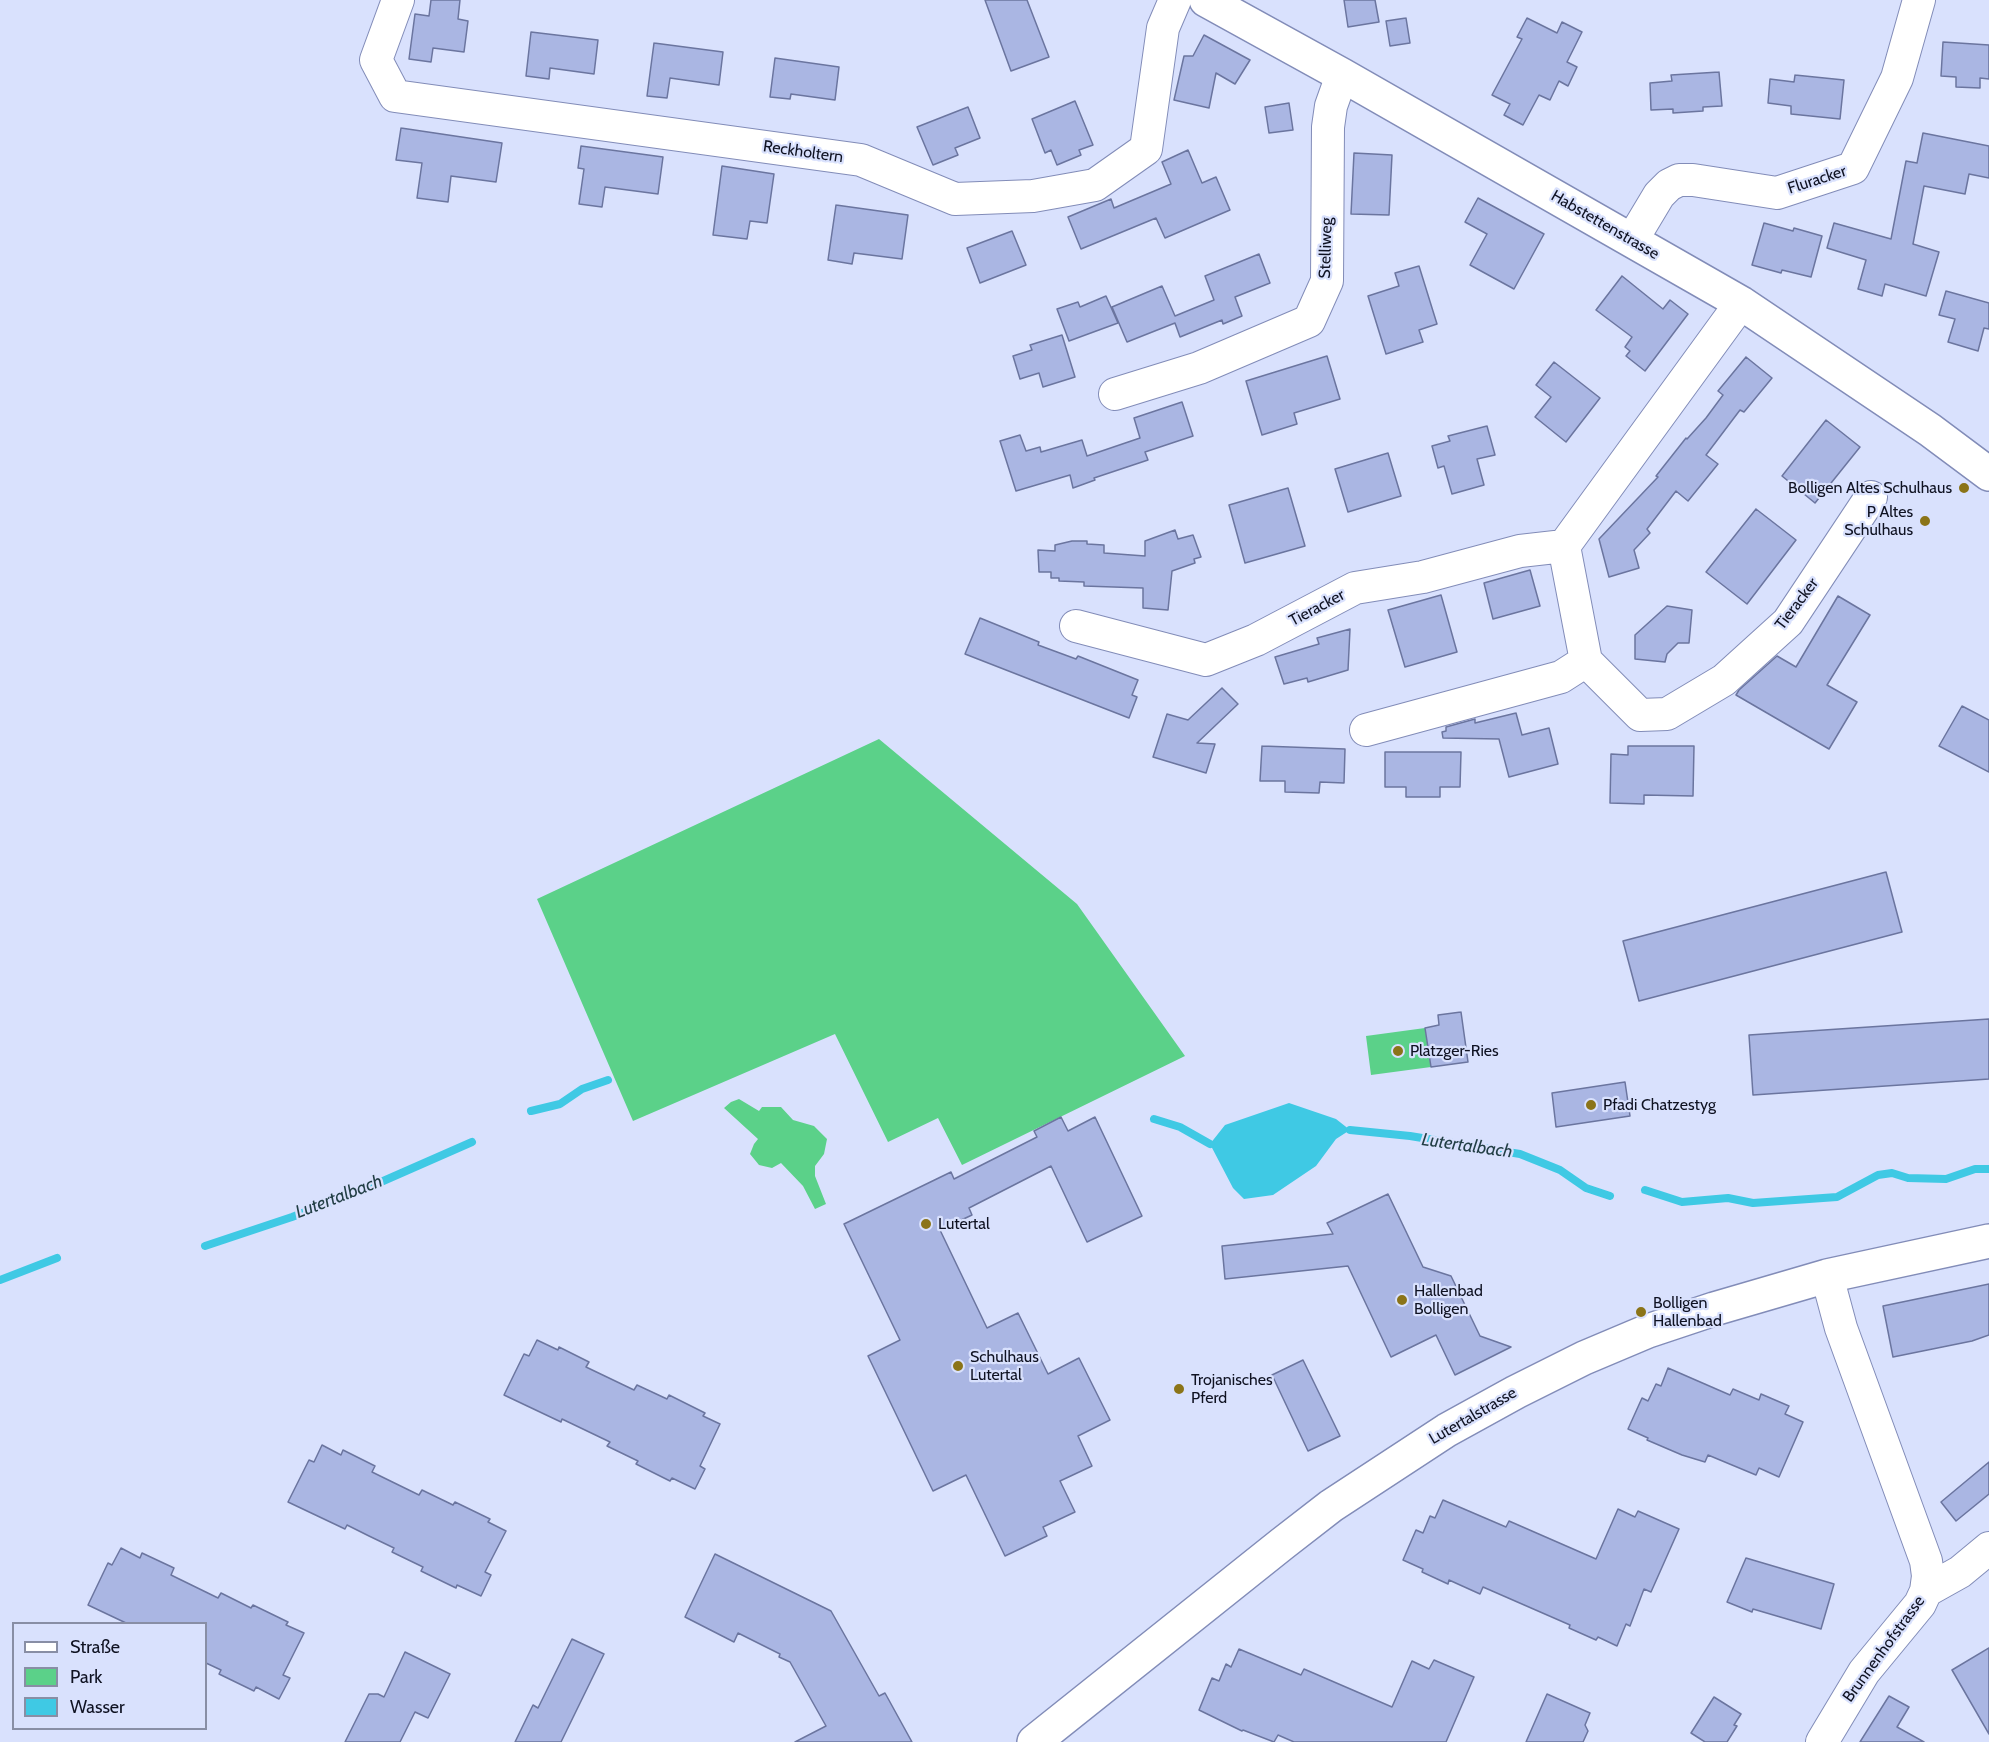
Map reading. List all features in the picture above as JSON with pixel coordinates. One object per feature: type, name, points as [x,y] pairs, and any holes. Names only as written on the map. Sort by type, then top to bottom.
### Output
[{"type":"street","name":"Reckholtern","points":[[398,0],[376,60],[395,96],[861,160],[955,199],[1033,196],[1095,185],[1146,149],[1163,28],[1175,0]]},
{"type":"street","name":"Habstettenstrasse","points":[[1206,0],[1741,303],[1930,430],[1989,474]]},
{"type":"street","name":"Fluracker","points":[[1632,240],[1659,195],[1669,184],[1679,180],[1693,180],[1777,193],[1853,168],[1897,78],[1919,0]]},
{"type":"street","name":"Stelliweg","points":[[1115,394],[1199,368],[1309,321],[1327,281],[1328,127],[1331,106],[1342,75]]},
{"type":"street","points":[[1366,730],[1561,677],[1587,661],[1564,546],[1741,303]]},
{"type":"street","name":"Tieracker","points":[[1587,661],[1640,715],[1667,714],[1724,680],[1788,622],[1871,497]]},
{"type":"street","name":"Tieracker","points":[[1076,626],[1206,660],[1256,640],[1355,588],[1422,577],[1520,551],[1564,546]]},
{"type":"street","name":"Lutertalstrasse","points":[[1034,1742],[1331,1506],[1447,1430],[1516,1392],[1584,1358],[1648,1331],[1827,1276],[1989,1241]]},
{"type":"street","points":[[1827,1276],[1841,1328],[1926,1561],[1928,1576],[1926,1591]]},
{"type":"street","name":"Brunnenhofstrasse","points":[[1822,1742],[1864,1672],[1914,1612],[1926,1591],[1960,1572],[1989,1548]]},
{"type":"green space","points":[[879,739],[1077,904],[1185,1056],[962,1165],[938,1118],[888,1142],[835,1034],[633,1121],[537,899]]},
{"type":"green space","name":"Platzger-Ries","points":[[1425,1028],[1431,1067],[1371,1075],[1366,1036]]},
{"type":"green space","points":[[739,1099],[759,1111],[762,1107],[781,1107],[793,1120],[814,1126],[827,1139],[824,1154],[815,1166],[815,1176],[826,1204],[815,1209],[803,1186],[781,1163],[772,1168],[759,1165],[750,1154],[758,1139],[724,1108]]},
{"type":"water","points":[[1289,1103],[1336,1119],[1350,1130],[1336,1139],[1316,1166],[1273,1195],[1244,1199],[1233,1188],[1210,1144],[1225,1125]]},
{"type":"building","points":[[431,0],[460,0],[458,19],[468,21],[464,52],[433,48],[431,62],[409,59],[415,14],[429,16]]},
{"type":"building","points":[[985,0],[1027,0],[1049,57],[1011,71]]},
{"type":"building","points":[[1344,0],[1375,0],[1379,22],[1348,27]]},
{"type":"building","points":[[1406,18],[1410,43],[1390,46],[1386,21]]},
{"type":"building","points":[[1527,18],[1557,33],[1562,22],[1582,32],[1567,62],[1577,67],[1568,86],[1559,81],[1550,100],[1539,95],[1523,125],[1504,115],[1510,104],[1492,95],[1522,39],[1517,37]]},
{"type":"building","points":[[531,32],[598,40],[594,74],[550,68],[549,79],[526,76]]},
{"type":"building","points":[[1204,35],[1250,60],[1235,84],[1216,73],[1209,108],[1174,100],[1184,56],[1193,56]]},
{"type":"building","points":[[1943,42],[1989,45],[1989,79],[1980,78],[1980,88],[1956,87],[1956,77],[1941,76]]},
{"type":"building","points":[[654,43],[723,52],[719,85],[670,78],[667,98],[647,96]]},
{"type":"building","points":[[775,58],[839,67],[835,100],[791,94],[790,99],[770,97]]},
{"type":"building","points":[[1719,72],[1722,106],[1703,107],[1703,111],[1673,113],[1673,109],[1651,110],[1650,83],[1672,81],[1671,75]]},
{"type":"building","points":[[1795,75],[1844,80],[1840,119],[1791,114],[1791,106],[1768,103],[1770,79],[1794,82]]},
{"type":"building","points":[[1075,101],[1093,145],[1079,150],[1081,155],[1057,165],[1051,150],[1045,153],[1032,119]]},
{"type":"building","points":[[1289,103],[1293,130],[1269,133],[1265,107]]},
{"type":"building","points":[[968,107],[980,138],[955,148],[958,155],[933,165],[917,127]]},
{"type":"building","points":[[401,128],[502,143],[496,182],[451,176],[448,202],[417,198],[422,163],[396,160]]},
{"type":"building","points":[[1923,133],[1989,146],[1989,178],[1969,174],[1965,194],[1924,186],[1913,244],[1939,252],[1926,296],[1885,284],[1882,296],[1858,289],[1866,260],[1827,248],[1834,223],[1891,239],[1906,161],[1917,163]]},
{"type":"building","points":[[581,146],[663,157],[658,194],[605,187],[602,207],[579,204],[584,169],[578,168]]},
{"type":"building","points":[[1188,150],[1202,183],[1216,177],[1230,210],[1165,238],[1156,218],[1081,249],[1068,217],[1111,199],[1114,208],[1171,184],[1162,162]]},
{"type":"building","points":[[1354,153],[1392,155],[1389,215],[1351,214]]},
{"type":"building","points":[[722,166],[774,174],[767,223],[750,221],[747,239],[713,235]]},
{"type":"building","points":[[1478,198],[1544,234],[1514,289],[1470,265],[1487,234],[1465,222]]},
{"type":"building","points":[[836,205],[908,215],[902,259],[854,253],[852,264],[828,260]]},
{"type":"building","points":[[1764,223],[1822,236],[1811,277],[1782,270],[1781,273],[1752,265]]},
{"type":"building","points":[[1012,231],[1026,265],[980,283],[967,248]]},
{"type":"building","points":[[1259,254],[1270,283],[1235,297],[1242,316],[1223,324],[1222,320],[1180,337],[1175,323],[1127,342],[1112,307],[1162,286],[1175,316],[1214,300],[1205,276]]},
{"type":"building","points":[[1419,266],[1437,324],[1419,330],[1423,342],[1386,354],[1368,296],[1399,286],[1395,273]]},
{"type":"building","points":[[1622,276],[1663,309],[1670,300],[1688,314],[1645,371],[1626,356],[1630,351],[1625,347],[1632,337],[1596,310]]},
{"type":"building","points":[[1946,291],[1989,303],[1989,329],[1984,328],[1978,351],[1948,342],[1955,319],[1939,315]]},
{"type":"building","points":[[1106,296],[1118,323],[1069,341],[1057,309],[1078,302],[1080,307]]},
{"type":"building","points":[[1062,335],[1075,377],[1043,387],[1039,373],[1020,379],[1013,356],[1032,350],[1030,345]]},
{"type":"building","points":[[1327,356],[1340,399],[1294,413],[1297,424],[1262,435],[1246,381]]},
{"type":"building","points":[[1746,357],[1772,378],[1744,412],[1740,410],[1706,455],[1718,464],[1688,501],[1676,491],[1647,529],[1650,533],[1634,550],[1639,568],[1609,577],[1599,539],[1658,477],[1656,476],[1686,438],[1706,418],[1723,395],[1718,391]]},
{"type":"building","points":[[1554,362],[1600,398],[1566,442],[1535,417],[1551,397],[1536,385]]},
{"type":"building","points":[[1182,402],[1193,436],[1145,452],[1148,460],[1094,478],[1095,480],[1073,488],[1070,475],[1016,491],[1000,441],[1020,435],[1026,451],[1040,447],[1041,452],[1082,440],[1087,456],[1140,438],[1134,418]]},
{"type":"building","points":[[1826,420],[1860,447],[1815,503],[1782,476]]},
{"type":"building","points":[[1487,426],[1495,455],[1477,459],[1484,485],[1452,494],[1444,466],[1438,468],[1432,446],[1450,441],[1448,436]]},
{"type":"building","points":[[1388,453],[1401,496],[1348,512],[1335,469]]},
{"type":"building","points":[[1288,488],[1305,546],[1245,563],[1229,505]]},
{"type":"building","points":[[1756,509],[1796,540],[1747,604],[1706,572]]},
{"type":"building","points":[[1175,530],[1178,539],[1193,535],[1201,557],[1194,559],[1195,563],[1172,571],[1168,610],[1143,608],[1143,588],[1084,586],[1084,582],[1059,581],[1059,578],[1051,578],[1051,572],[1039,572],[1038,550],[1055,551],[1055,545],[1072,541],[1087,541],[1087,544],[1104,545],[1104,553],[1145,556],[1145,541]]},
{"type":"building","points":[[1530,570],[1540,606],[1493,619],[1484,583]]},
{"type":"building","points":[[1441,595],[1457,652],[1405,667],[1388,610]]},
{"type":"building","points":[[1838,596],[1870,615],[1827,685],[1857,702],[1829,749],[1736,695],[1777,656],[1796,667]]},
{"type":"building","points":[[1667,606],[1692,610],[1689,643],[1678,643],[1667,654],[1665,662],[1635,659],[1635,635]]},
{"type":"building","points":[[980,618],[1039,642],[1038,645],[1076,659],[1078,656],[1138,680],[1132,695],[1137,697],[1129,718],[965,654]]},
{"type":"building","points":[[1350,629],[1348,670],[1308,682],[1307,678],[1284,684],[1275,657],[1319,644],[1317,638]]},
{"type":"building","points":[[1222,688],[1238,704],[1197,743],[1215,744],[1206,773],[1153,757],[1167,714],[1188,720]]},
{"type":"building","points":[[1962,706],[1989,720],[1989,772],[1939,746]]},
{"type":"building","points":[[1516,713],[1522,735],[1549,728],[1558,764],[1509,777],[1499,739],[1443,738],[1442,732],[1446,731],[1446,727],[1475,719],[1475,723]]},
{"type":"building","points":[[1262,746],[1345,749],[1344,783],[1320,782],[1319,793],[1285,792],[1285,781],[1260,781]]},
{"type":"building","points":[[1628,746],[1694,746],[1693,796],[1644,795],[1644,804],[1610,803],[1611,754],[1628,755]]},
{"type":"building","points":[[1385,752],[1461,752],[1460,787],[1440,787],[1440,797],[1406,797],[1406,787],[1385,787]]},
{"type":"building","points":[[1886,872],[1902,932],[1639,1001],[1623,941]]},
{"type":"building","points":[[1461,1012],[1468,1062],[1431,1067],[1425,1028],[1439,1025],[1438,1015]]},
{"type":"building","points":[[1989,1019],[1989,1079],[1753,1095],[1749,1035]]},
{"type":"building","name":"Pfadi Chatzestyg","points":[[1625,1082],[1630,1116],[1556,1127],[1552,1093]]},
{"type":"building","name":"Schulhaus Lutertal","points":[[1061,1117],[1068,1131],[1095,1117],[1142,1216],[1087,1242],[1051,1166],[969,1208],[972,1215],[940,1230],[987,1328],[1018,1313],[1048,1374],[1079,1358],[1110,1420],[1078,1436],[1092,1466],[1060,1481],[1075,1512],[1043,1527],[1047,1536],[1005,1556],[966,1475],[933,1491],[868,1356],[900,1340],[844,1224],[951,1172],[954,1179],[1037,1137],[1034,1131]]},
{"type":"building","points":[[1388,1194],[1423,1267],[1451,1276],[1480,1336],[1511,1347],[1455,1375],[1436,1335],[1391,1357],[1348,1266],[1225,1279],[1222,1246],[1333,1234],[1327,1223]]},
{"type":"building","points":[[1989,1284],[1989,1335],[1972,1341],[1893,1357],[1883,1306]]},
{"type":"building","points":[[537,1340],[558,1350],[559,1347],[589,1362],[586,1367],[634,1390],[637,1385],[667,1399],[669,1395],[705,1413],[703,1416],[720,1424],[700,1466],[705,1469],[695,1489],[672,1478],[670,1481],[636,1464],[638,1461],[607,1446],[610,1442],[504,1395],[524,1354],[529,1356]]},
{"type":"building","points":[[1303,1360],[1340,1436],[1308,1451],[1272,1375]]},
{"type":"building","points":[[1668,1368],[1730,1395],[1733,1389],[1759,1400],[1761,1394],[1789,1406],[1785,1414],[1803,1422],[1779,1477],[1759,1468],[1756,1475],[1708,1455],[1705,1462],[1682,1455],[1628,1429],[1642,1398],[1648,1401],[1656,1384],[1661,1386]]},
{"type":"building","points":[[322,1445],[341,1455],[343,1450],[375,1466],[372,1472],[419,1495],[422,1490],[453,1505],[455,1502],[490,1519],[488,1522],[506,1531],[485,1572],[491,1575],[481,1596],[457,1585],[456,1588],[421,1571],[423,1567],[392,1552],[394,1548],[347,1525],[345,1529],[288,1502],[309,1460],[314,1462]]},
{"type":"building","points":[[1989,1462],[1989,1494],[1956,1521],[1941,1502]]},
{"type":"building","points":[[1443,1500],[1506,1527],[1509,1521],[1596,1559],[1618,1509],[1635,1517],[1638,1511],[1679,1529],[1651,1592],[1644,1589],[1630,1626],[1626,1624],[1617,1646],[1598,1637],[1596,1640],[1569,1628],[1570,1625],[1483,1587],[1480,1594],[1449,1580],[1448,1584],[1403,1560],[1416,1530],[1423,1533],[1430,1516],[1435,1518]]},
{"type":"building","points":[[121,1548],[140,1558],[142,1553],[174,1568],[171,1575],[218,1598],[221,1593],[251,1608],[253,1605],[288,1622],[286,1625],[304,1633],[283,1675],[290,1678],[279,1699],[256,1687],[254,1691],[219,1674],[221,1670],[207,1663],[207,1622],[124,1622],[88,1605],[108,1563],[112,1565]]},
{"type":"building","points":[[715,1554],[831,1611],[879,1696],[885,1693],[912,1742],[795,1742],[826,1726],[790,1662],[779,1657],[780,1654],[738,1633],[734,1642],[685,1617]]},
{"type":"building","points":[[1746,1558],[1834,1584],[1821,1629],[1753,1609],[1752,1612],[1727,1602]]},
{"type":"building","points":[[572,1639],[604,1654],[561,1742],[515,1742],[533,1705],[538,1708]]},
{"type":"building","points":[[1989,1648],[1989,1734],[1952,1670]]},
{"type":"building","points":[[1239,1649],[1301,1675],[1304,1669],[1392,1707],[1412,1661],[1429,1669],[1434,1660],[1474,1677],[1446,1742],[1294,1742],[1278,1735],[1274,1742],[1242,1731],[1199,1710],[1212,1678],[1219,1681],[1226,1664],[1231,1667]]},
{"type":"building","points":[[405,1652],[450,1674],[428,1718],[415,1712],[400,1742],[345,1742],[369,1694],[384,1697]]},
{"type":"building","points":[[1547,1694],[1590,1713],[1585,1725],[1588,1731],[1583,1742],[1526,1742]]},
{"type":"building","points":[[1889,1696],[1909,1707],[1897,1727],[1924,1742],[1860,1742]]},
{"type":"building","points":[[1714,1697],[1741,1714],[1727,1742],[1705,1742],[1691,1733]]},
{"type":"waterway","points":[[531,1111],[560,1104],[582,1089],[608,1080]]},
{"type":"waterway","points":[[1154,1119],[1180,1127],[1210,1144]]},
{"type":"waterway","name":"Lutertalbach","points":[[1350,1130],[1410,1136],[1520,1154],[1560,1170],[1586,1188],[1610,1196]]},
{"type":"waterway","name":"Lutertalbach","points":[[205,1246],[292,1217],[365,1189],[472,1142]]},
{"type":"waterway","points":[[1645,1190],[1682,1202],[1728,1198],[1753,1203],[1837,1197],[1878,1175],[1892,1173],[1908,1178],[1946,1179],[1975,1169],[1989,1169]]},
{"type":"waterway","points":[[0,1280],[57,1258]]},
{"type":"place","name":"Bolligen Altes Schulhaus","points":[[1964,488]]},
{"type":"place","name":"P Altes Schulhaus","points":[[1925,521]]},
{"type":"place","name":"Platzger-Ries","points":[[1398,1051]]},
{"type":"place","name":"Pfadi Chatzestyg","points":[[1591,1105]]},
{"type":"place","name":"Lutertal","points":[[926,1224]]},
{"type":"place","name":"Hallenbad Bolligen","points":[[1402,1300]]},
{"type":"place","name":"Bolligen Hallenbad","points":[[1641,1312]]},
{"type":"place","name":"Schulhaus Lutertal","points":[[958,1366]]},
{"type":"place","name":"Trojanisches Pferd","points":[[1179,1389]]}]
